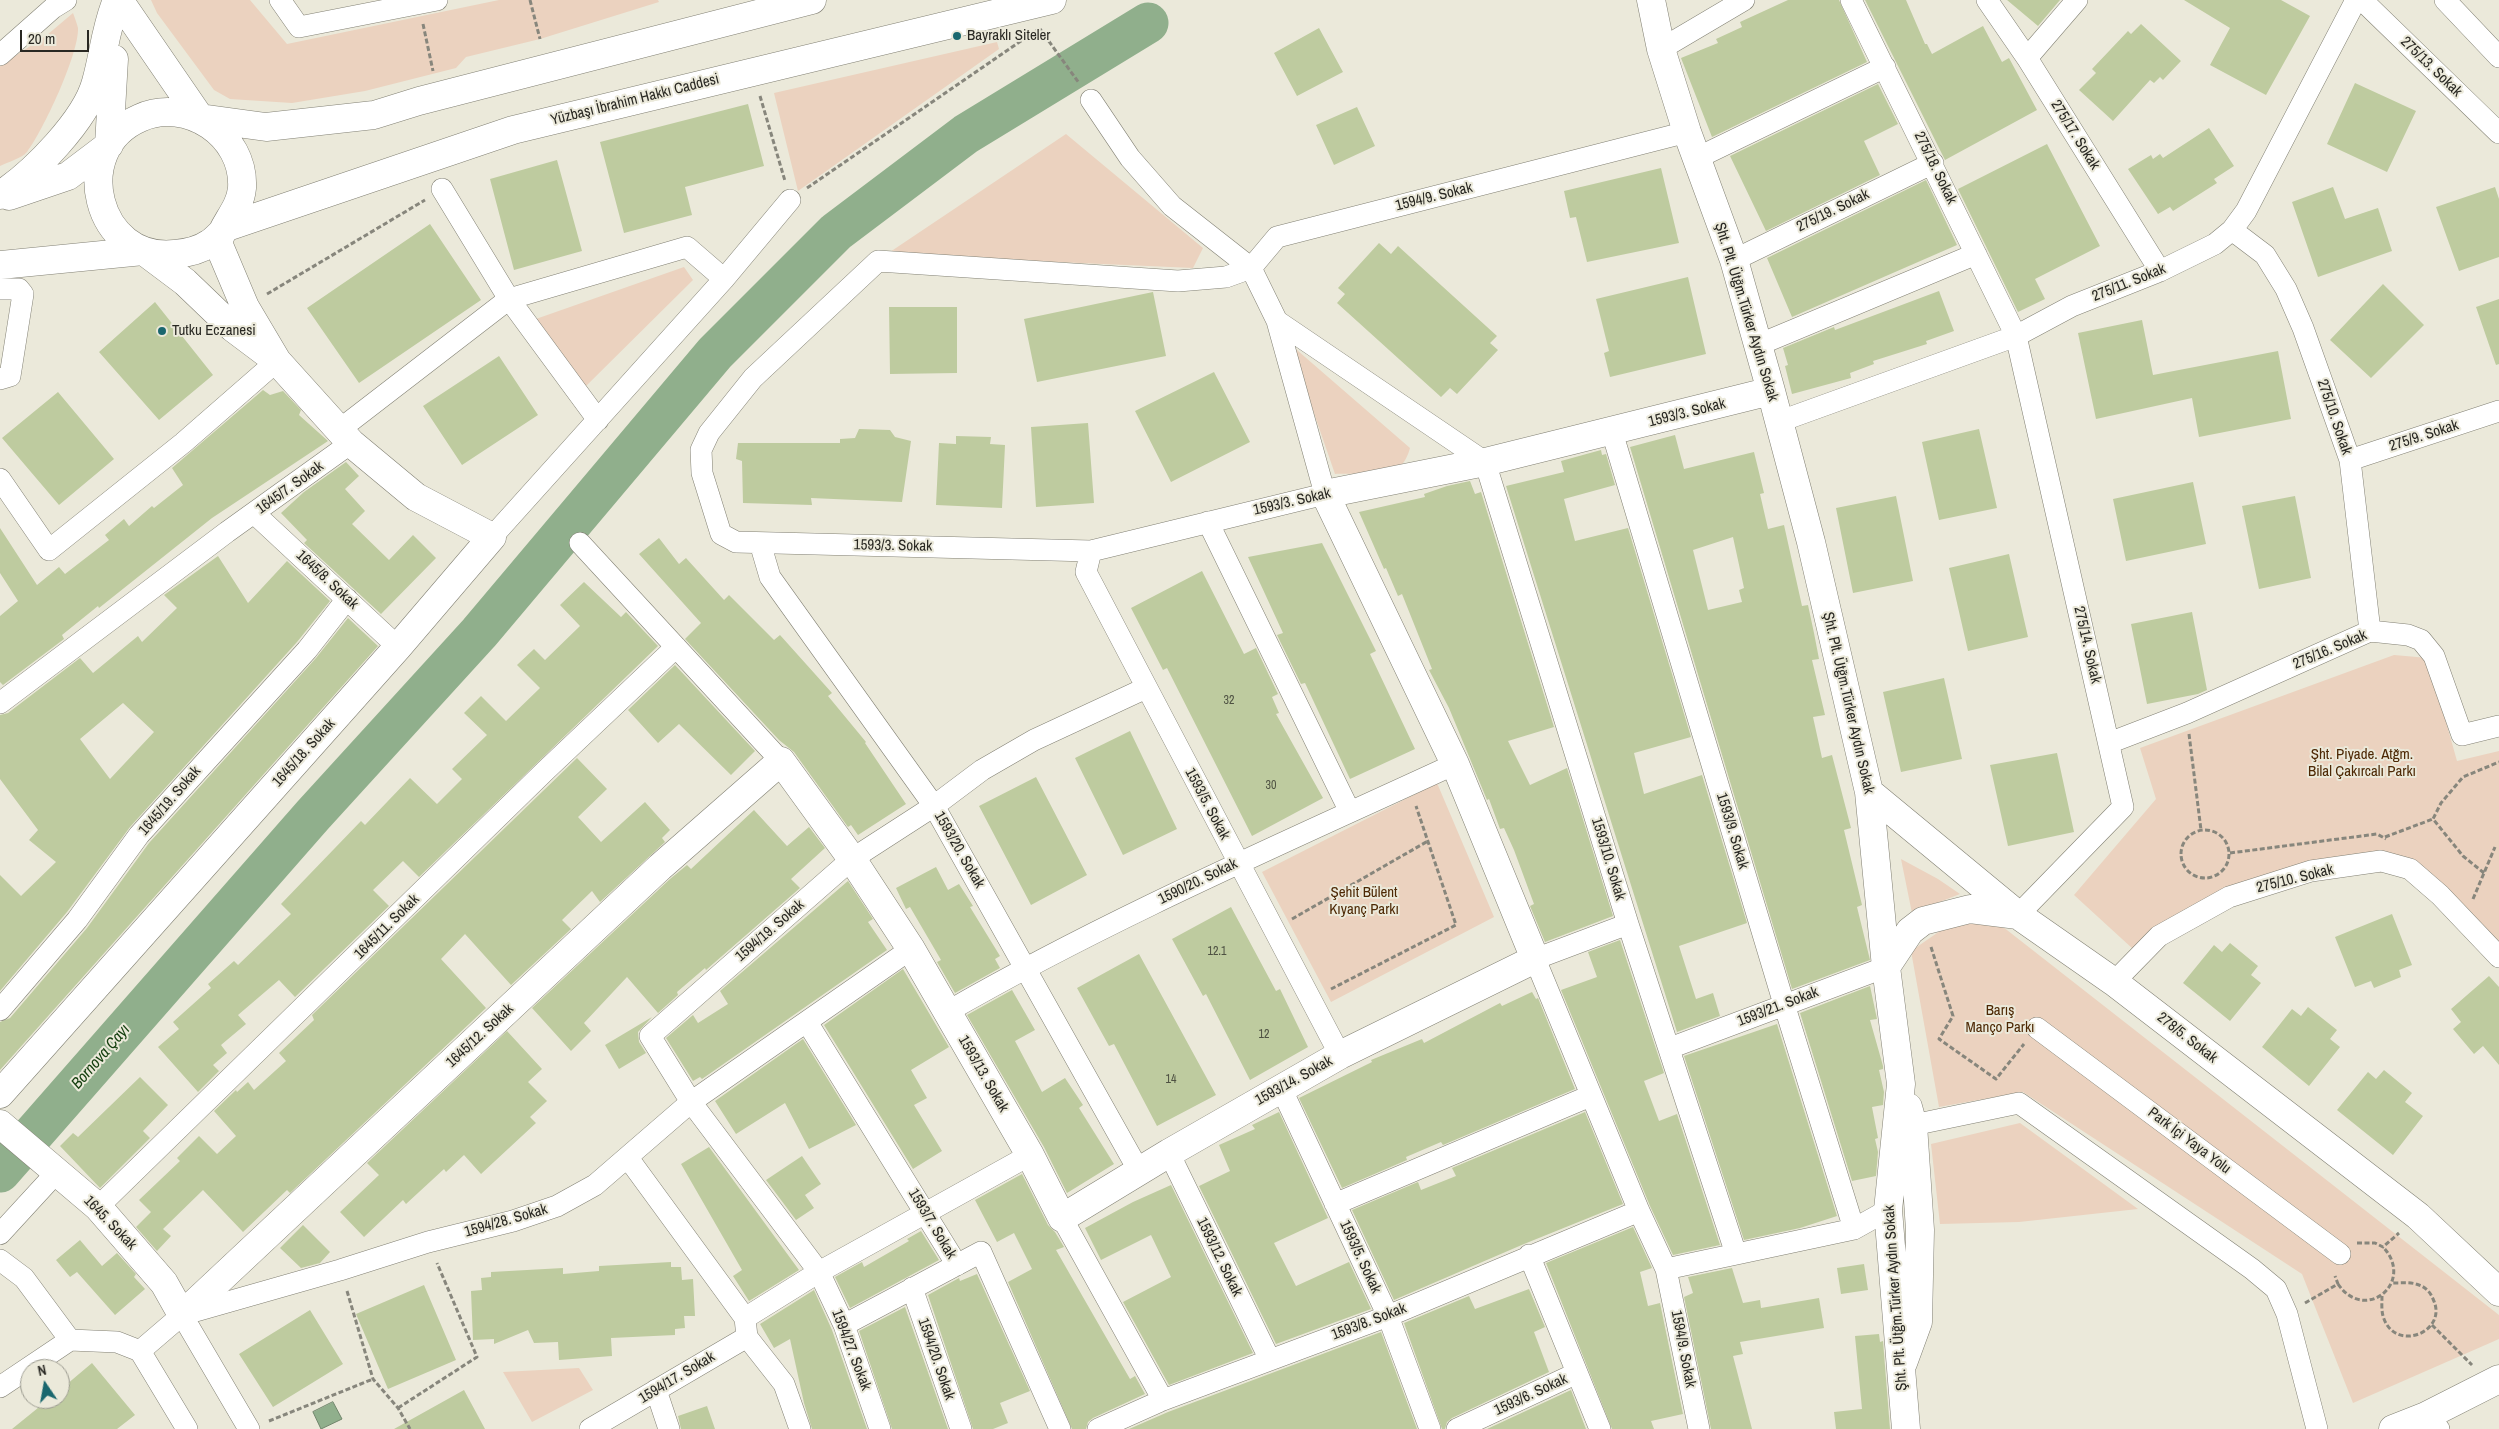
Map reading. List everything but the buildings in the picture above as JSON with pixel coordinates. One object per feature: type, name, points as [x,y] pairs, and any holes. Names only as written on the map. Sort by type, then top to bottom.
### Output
[{"type":"street","points":[[0,55],[53,8],[66,0]]},
{"type":"street","points":[[118,0],[200,118],[222,135],[231,146],[240,166],[242,188],[237,209],[218,243],[245,307],[277,361],[345,437],[416,496],[492,537],[724,279],[790,200]]},
{"type":"street","points":[[118,0],[109,145],[100,164],[97,185],[101,206],[110,225],[125,240],[143,250],[185,282],[233,328],[277,361]]},
{"type":"street","points":[[0,195],[12,188],[52,150],[93,92],[108,21],[118,0]]},
{"type":"street","points":[[280,0],[299,27],[429,2]]},
{"type":"street","points":[[0,198],[68,176],[109,145],[139,118],[159,112],[180,112],[200,118],[266,127],[374,115],[438,96],[812,0]]},
{"type":"street","name":"Yüzbaşı İbrahim Hakkı Caddesi","points":[[227,227],[513,130],[1052,0]]},
{"type":"street","name":"Şht. Plt. Ütğm.Türker Aydın Sokak","points":[[1650,0],[1662,49],[1687,132],[1734,260],[1771,391],[1811,542],[1869,792],[1886,967],[1901,1084],[1888,1210],[1906,1429]]},
{"type":"street","points":[[1662,49],[1744,0]]},
{"type":"street","name":"275/18. Sokak","points":[[1851,0],[1933,163],[2016,336]]},
{"type":"street","name":"275/17. Sokak","points":[[1987,0],[2026,58],[2160,271]]},
{"type":"street","points":[[2026,58],[2077,0]]},
{"type":"street","name":"275/11. Sokak","points":[[1778,422],[2016,336],[2072,306],[2160,271],[2215,244],[2232,230],[2246,211],[2356,0]]},
{"type":"street","name":"275/13. Sokak","points":[[2362,0],[2499,134]]},
{"type":"street","points":[[2445,0],[2499,57]]},
{"type":"street","points":[[1696,158],[1884,67]]},
{"type":"street","points":[[1091,100],[1130,158],[1172,206],[1251,268],[1277,321],[1325,494],[1455,764],[1534,959],[1628,924]]},
{"type":"street","name":"1594/9. Sokak","points":[[1251,268],[1277,237],[1687,132]]},
{"type":"street","name":"275/19. Sokak","points":[[1734,260],[1933,163]]},
{"type":"street","points":[[442,189],[510,299],[598,420]]},
{"type":"street","points":[[0,265],[143,250],[166,256],[189,253],[210,243],[227,227]]},
{"type":"street","name":"275/10. Sokak","points":[[2232,230],[2264,255],[2286,289],[2303,328],[2350,460],[2370,631]]},
{"type":"street","points":[[510,299],[687,247],[724,279]]},
{"type":"street","points":[[1758,345],[1976,254]]},
{"type":"street","name":"1593/3. Sokak","points":[[1251,268],[1226,277],[1178,281],[878,261],[753,378],[709,433],[701,450],[702,474],[721,534],[736,542],[1091,551],[1325,494],[1484,462],[1612,432],[1771,391]]},
{"type":"street","points":[[0,289],[19,289],[23,294],[10,376],[0,379]]},
{"type":"street","name":"1645/7. Sokak","points":[[0,704],[255,514],[510,299]]},
{"type":"street","points":[[1277,321],[1484,462]]},
{"type":"street","name":"275/14. Sokak","points":[[2016,336],[2123,807],[2018,914]]},
{"type":"street","points":[[0,479],[8,509],[48,550],[183,443],[277,361]]},
{"type":"street","name":"275/9. Sokak","points":[[2350,460],[2499,411]]},
{"type":"street","name":"1593/9. Sokak","points":[[1612,432],[1784,1004],[1854,1229]]},
{"type":"street","name":"1593/10. Sokak","points":[[1484,462],[1628,924],[1736,1254]]},
{"type":"street","name":"1645/8. Sokak","points":[[255,514],[398,647]]},
{"type":"street","points":[[1208,522],[1350,812]]},
{"type":"street","name":"1645/18. Sokak","points":[[0,1094],[398,647],[492,537]]},
{"type":"street","name":"1593/20. Sokak","points":[[760,543],[770,577],[934,806],[1026,966],[1139,1171]]},
{"type":"street","points":[[580,544],[781,761]]},
{"type":"street","name":"1593/5. Sokak","points":[[1091,551],[1086,572],[1340,1055]]},
{"type":"street","name":"1645/19. Sokak","points":[[0,1010],[76,920],[139,836],[301,657],[348,599]]},
{"type":"street","name":"275/16. Sokak","points":[[2109,743],[2187,713],[2370,631],[2408,635],[2421,640],[2428,646],[2434,656],[2462,735],[2499,726]]},
{"type":"street","name":"1645/11. Sokak","points":[[98,1207],[545,771],[676,647]]},
{"type":"street","name":"1594/19. Sokak","points":[[819,1272],[691,1102],[650,1036],[852,859],[934,806],[982,770],[1034,740],[1146,688]]},
{"type":"street","name":"1593/13. Sokak","points":[[781,761],[852,859],[911,949],[1030,1155],[1062,1218],[1162,1400]]},
{"type":"street","name":"1645/12. Sokak","points":[[182,1315],[660,867],[781,761]]},
{"type":"street","name":"1590/20. Sokak","points":[[947,1012],[1026,966],[1238,863],[1455,764]]},
{"type":"street","name":"278/5. Sokak","points":[[1869,792],[2018,914],[2114,982],[2418,1216],[2499,1292]]},
{"type":"street","name":"275/10. Sokak","points":[[2114,982],[2159,936],[2229,897],[2312,871],[2381,861],[2410,869],[2440,894],[2499,957]]},
{"type":"street","points":[[1886,967],[1910,931],[1923,921],[1970,909],[2018,914]]},
{"type":"street","name":"1594/28. Sokak","points":[[182,1315],[340,1270],[428,1242],[513,1221],[557,1206],[595,1185],[691,1102],[911,949]]},
{"type":"street","name":"1594/9. Sokak","points":[[1534,959],[1590,1096],[1666,1269],[1699,1429]]},
{"type":"street","name":"1593/14. Sokak","points":[[1062,1218],[1169,1153],[1340,1055],[1534,959]]},
{"type":"street","name":"1593/21. Sokak","points":[[1670,1048],[1886,967]]},
{"type":"street","name":"1593/7. Sokak","points":[[807,1022],[957,1265],[981,1252],[1060,1429]]},
{"type":"street","name":"Park İçi Yaya Yolu","points":[[2037,1028],[2340,1254]]},
{"type":"street","points":[[1900,1371],[1918,1322],[1920,1230],[1913,1124],[1901,1084]]},
{"type":"street","name":"1593/5. Sokak","points":[[1281,1088],[1388,1316],[1430,1429]]},
{"type":"street","points":[[1335,1204],[1590,1096]]},
{"type":"street","points":[[1913,1124],[2019,1103],[2252,1269],[2276,1289],[2287,1314],[2318,1429]]},
{"type":"street","name":"1645. Sokak","points":[[0,1124],[98,1207],[164,1283],[182,1315]]},
{"type":"street","name":"1593/12. Sokak","points":[[1169,1153],[1270,1360]]},
{"type":"street","name":"1594/17. Sokak","points":[[590,1429],[656,1390],[746,1327],[819,1272],[1030,1155]]},
{"type":"street","points":[[628,1158],[784,1384],[800,1429]]},
{"type":"street","points":[[0,1234],[56,1173]]},
{"type":"street","points":[[1666,1269],[1854,1229],[1888,1210]]},
{"type":"street","name":"1593/8. Sokak","points":[[1098,1429],[1162,1400],[1388,1316],[1529,1255],[1639,1211]]},
{"type":"street","points":[[1529,1255],[1600,1429]]},
{"type":"street","points":[[0,1260],[24,1278],[70,1340]]},
{"type":"street","points":[[844,1325],[957,1265]]},
{"type":"street","name":"1594/27. Sokak","points":[[819,1272],[844,1325],[880,1429]]},
{"type":"street","name":"1594/20. Sokak","points":[[912,1288],[961,1429]]},
{"type":"street","points":[[140,1351],[182,1315],[258,1425]]},
{"type":"street","points":[[0,1387],[70,1340],[117,1342],[140,1351],[186,1429]]},
{"type":"street","name":"1593/6. Sokak","points":[[1457,1429],[1577,1373]]},
{"type":"street","points":[[2393,1429],[2432,1423],[2495,1381]]},
{"type":"street","points":[[656,1390],[669,1429]]},
{"type":"path","points":[[530,0],[540,39]]},
{"type":"path","points":[[429,2],[438,96]]},
{"type":"path","points":[[790,200],[1040,29],[1091,100]]},
{"type":"path","points":[[754,71],[783,175]]},
{"type":"path","points":[[245,307],[442,189]]},
{"type":"path","points":[[2187,713],[2201,830]]},
{"type":"path","points":[[2385,837],[2433,819],[2441,803],[2463,777],[2499,762]]},
{"type":"path","points":[[1326,992],[1456,925],[1409,785]]},
{"type":"path","points":[[2433,819],[2463,856],[2484,873]]},
{"type":"path","points":[[2201,830],[2212,831],[2221,835],[2227,843],[2230,853],[2228,863],[2222,871],[2214,876],[2204,878],[2194,875],[2186,869],[2182,860],[2182,850],[2185,841],[2192,834],[2201,830]]},
{"type":"path","points":[[2230,853],[2377,834],[2385,837],[2391,845],[2396,865]]},
{"type":"path","points":[[1288,921],[1428,841]]},
{"type":"path","points":[[2464,920],[2495,847]]},
{"type":"path","points":[[1923,921],[1953,1016],[1939,1039],[1996,1079],[2037,1028]]},
{"type":"path","points":[[2383,1248],[2418,1216]]},
{"type":"path","points":[[398,1408],[478,1357],[428,1242]]},
{"type":"path","points":[[2356,1243],[2375,1243],[2383,1248],[2392,1260],[2395,1273],[2392,1283],[2382,1296],[2362,1301],[2343,1292],[2338,1284],[2335,1269],[2340,1254],[2356,1243]]},
{"type":"path","points":[[340,1270],[373,1379],[398,1408],[410,1429]]},
{"type":"path","points":[[2382,1296],[2383,1318],[2393,1332],[2401,1335],[2418,1335],[2432,1325],[2436,1308],[2430,1292],[2414,1283],[2392,1283]]},
{"type":"path","points":[[2287,1314],[2338,1284]]},
{"type":"path","points":[[2432,1325],[2495,1381]]},
{"type":"path","points":[[258,1425],[373,1379]]},
{"type":"green space","points":[[151,0],[250,0],[287,44],[499,0],[658,0],[659,2],[540,39],[466,57],[456,68],[365,91],[292,103],[230,99],[214,90],[157,13]]},
{"type":"green space","points":[[73,13],[78,28],[77,40],[59,92],[27,152],[0,166],[0,66],[47,35]]},
{"type":"green space","points":[[997,42],[999,49],[798,191],[774,93]]},
{"type":"green space","points":[[1066,134],[1203,248],[1193,268],[900,255],[890,252]]},
{"type":"green space","points":[[684,267],[693,280],[582,390],[533,320]]},
{"type":"green space","points":[[1290,344],[1410,448],[1406,459],[1398,468],[1392,471],[1367,474],[1335,474]]},
{"type":"green space","name":"Şht. Piyade. Atğm. Bilal Çakırcalı Parkı","points":[[2394,655],[2428,658],[2457,761],[2499,751],[2499,958],[2414,874],[2319,861],[2133,949],[2074,895],[2156,799],[2140,748]]},
{"type":"green space","name":"Şehit Bülent Kıyanç Parkı","points":[[1437,783],[1494,917],[1331,1002],[1262,872]]},
{"type":"green space","points":[[1901,859],[1938,879],[1960,894],[1932,905],[1913,918]]},
{"type":"green space","name":"Barış Manço Parkı","points":[[1975,920],[1998,923],[2499,1315],[2499,1339],[2353,1403],[2302,1274],[2023,1092],[1939,1107],[1911,951],[1940,931]]},
{"type":"green space","points":[[2020,1123],[2138,1209],[2019,1222],[1940,1224],[1931,1144]]},
{"type":"green space","points":[[579,1368],[593,1390],[532,1422],[503,1372]]},
{"type":"shaded area","points":[[333,1402],[342,1419],[321,1429],[313,1412]]},
{"type":"waterway","name":"Bornova Çayı","points":[[0,1172],[313,815],[479,633],[715,353],[836,232],[966,134],[1148,23]]},
{"type":"place","name":"Bayraklı Siteler","points":[[957,36]]},
{"type":"place","name":"Tutku Eczanesi","points":[[162,331]]}]
